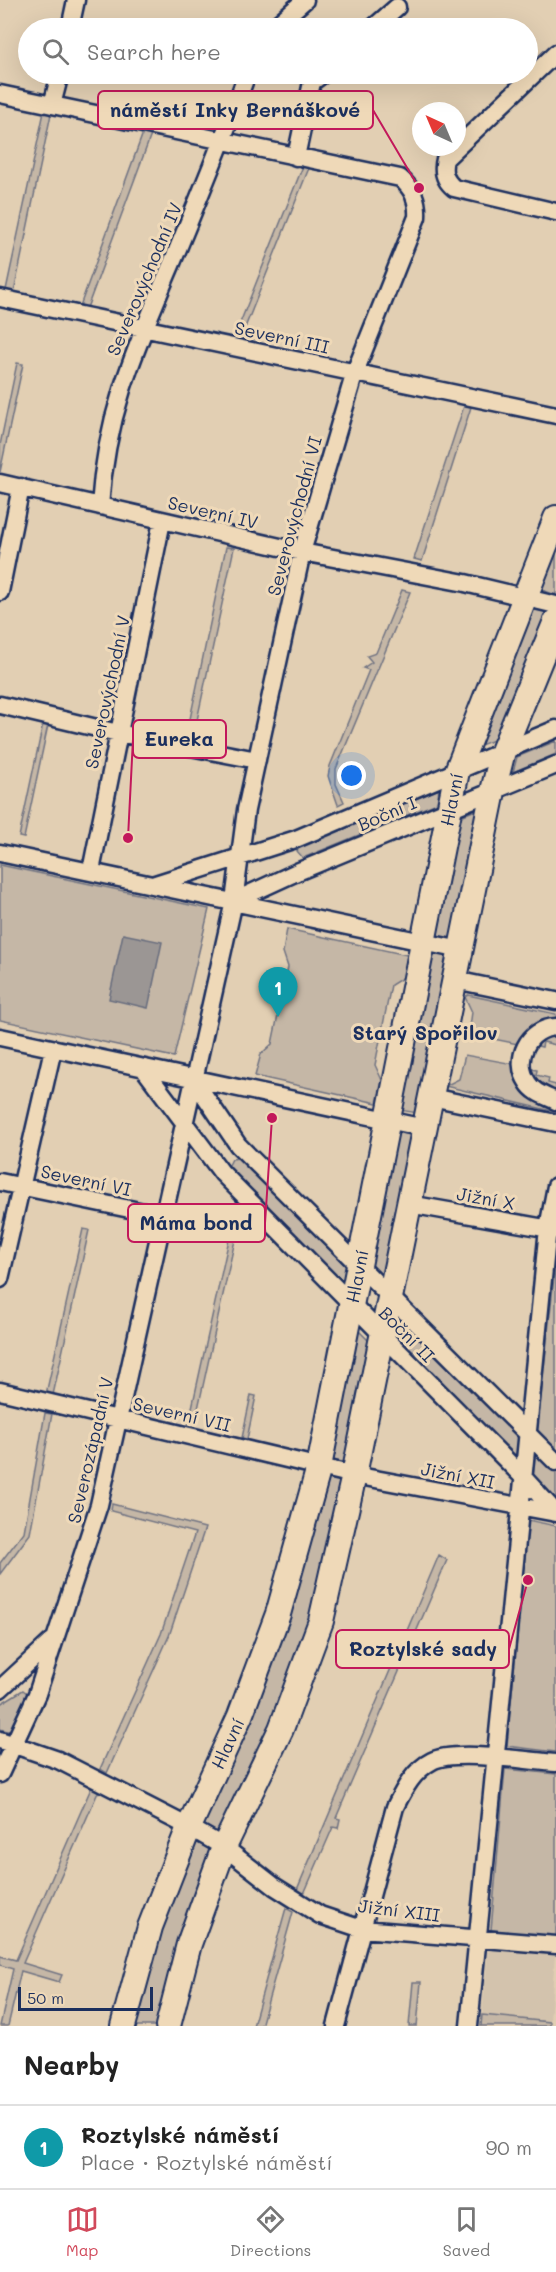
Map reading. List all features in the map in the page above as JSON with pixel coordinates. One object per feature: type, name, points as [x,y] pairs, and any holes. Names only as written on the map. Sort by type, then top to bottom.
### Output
[{"type":"street","points":[[72,18],[76,0]]},
{"type":"street","points":[[284,18],[304,0]]},
{"type":"street","points":[[384,18],[397,7]]},
{"type":"street","points":[[538,70],[556,53]]},
{"type":"street","points":[[52,105],[57,84]]},
{"type":"street","name":"Severovýchodní IV","points":[[100,506],[105,453],[120,390],[244,84]]},
{"type":"street","points":[[0,94],[296,157],[312,84]]},
{"type":"street","points":[[524,84],[445,159],[444,173],[447,181],[462,191],[556,212]]},
{"type":"street","name":"Severovýchodní VI","points":[[194,1080],[234,901],[238,858],[257,760],[302,552],[355,372],[417,217],[414,194],[400,178],[296,157]]},
{"type":"street","name":"Severní III","points":[[0,298],[556,416]]},
{"type":"street","name":"Severní IV","points":[[0,483],[302,552],[525,596],[556,605]]},
{"type":"street","points":[[0,592],[21,488]]},
{"type":"street","name":"Hlavní","points":[[123,2026],[150,1927],[189,1827],[240,1716],[278,1614],[319,1467],[457,771],[556,518]]},
{"type":"street","name":"Severovýchodní V","points":[[91,871],[162,521]]},
{"type":"street","name":"Hlavní","points":[[168,2026],[189,1944],[224,1847],[281,1729],[321,1621],[354,1475],[493,791],[503,751],[556,621]]},
{"type":"street","points":[[0,705],[118,733],[257,760]]},
{"type":"street","name":"Boční I","points":[[154,885],[296,839],[556,729]]},
{"type":"street","name":"Boční I","points":[[234,901],[297,872],[556,765]]},
{"type":"street","points":[[0,853],[423,940],[461,950]]},
{"type":"street","points":[[455,980],[556,1001]]},
{"type":"street","points":[[556,1027],[537,1033],[530,1040],[522,1055],[521,1068],[529,1085],[556,1101]]},
{"type":"street","points":[[0,1037],[387,1122],[424,1128]]},
{"type":"street","points":[[0,1279],[53,1049]]},
{"type":"street","name":"Boční II","points":[[144,1069],[222,1173],[556,1513]]},
{"type":"street","name":"Severozápadní V","points":[[0,1774],[7,1742],[37,1694],[99,1505],[194,1080]]},
{"type":"street","name":"Boční II","points":[[194,1080],[238,1145],[556,1462]]},
{"type":"street","points":[[431,1097],[556,1123]]},
{"type":"street","name":"Severní VI","points":[[0,1182],[164,1216]]},
{"type":"street","points":[[469,2026],[523,1477],[556,1186]]},
{"type":"street","name":"Jižní X","points":[[409,1204],[552,1229]]},
{"type":"street","name":"Severní VII","points":[[0,1391],[354,1475]]},
{"type":"street","name":"Jižní XII","points":[[354,1475],[556,1513]]},
{"type":"street","points":[[0,1689],[55,1638]]},
{"type":"street","name":"Jižní XIII","points":[[7,1742],[58,1760],[189,1827],[224,1847],[295,1901],[320,1915],[362,1929],[556,1945]]},
{"type":"street","points":[[336,2026],[396,1807],[403,1790],[416,1772],[432,1760],[450,1755],[556,1763]]},
{"type":"shaded area","points":[[44,112],[51,114],[14,292],[6,290]]},
{"type":"shaded area","points":[[143,133],[151,135],[87,308],[80,306]]},
{"type":"shaded area","points":[[303,166],[309,168],[240,340],[234,338]]},
{"type":"shaded area","points":[[17,363],[23,364],[0,472],[0,445]]},
{"type":"shaded area","points":[[464,406],[471,407],[422,561],[414,559]]},
{"type":"shaded area","points":[[556,542],[556,593],[555,595],[540,589]]},
{"type":"shaded area","points":[[226,547],[234,548],[193,739],[186,738]]},
{"type":"shaded area","points":[[402,590],[410,592],[336,769],[336,784],[344,802],[338,805],[328,776],[330,766],[369,670],[363,668],[372,662],[367,656],[376,653]]},
{"type":"shaded area","points":[[530,607],[548,611],[548,618],[494,740],[470,749]]},
{"type":"shaded area","points":[[43,724],[48,725],[24,838],[19,837]]},
{"type":"shaded area","points":[[556,741],[556,754],[513,772],[517,757]]},
{"type":"shaded area","points":[[439,789],[437,803],[303,858],[297,851],[300,846]]},
{"type":"shaded area","points":[[478,809],[452,941],[436,938],[434,932],[456,818]]},
{"type":"shaded area","points":[[0,865],[209,909],[174,1057],[0,1020]]},
{"type":"shaded area","points":[[287,929],[407,955],[404,977],[391,985],[375,1065],[382,1080],[377,1103],[255,1076],[261,1054],[272,1044],[288,967],[283,952]]},
{"type":"shaded area","points":[[123,934],[162,942],[148,1008],[109,999]]},
{"type":"shaded area","points":[[433,951],[446,954],[451,958],[418,1113],[399,1110]]},
{"type":"shaded area","points":[[468,995],[556,1014],[556,1045],[543,1042],[542,1047],[533,1045],[528,1068],[537,1070],[536,1075],[549,1078],[548,1083],[556,1085],[556,1112],[445,1086],[459,1079],[465,1055],[513,1064],[518,1044],[469,1034],[472,1012],[465,997]]},
{"type":"shaded area","points":[[394,1131],[414,1136],[383,1281],[368,1265]]},
{"type":"shaded area","points":[[239,1158],[347,1267],[349,1276],[341,1280],[228,1167],[232,1159]]},
{"type":"shaded area","points":[[246,1216],[250,1220],[235,1240],[194,1427],[188,1426],[229,1239]]},
{"type":"shaded area","points":[[83,1229],[89,1230],[53,1395],[46,1394]]},
{"type":"shaded area","points":[[556,1259],[556,1452],[537,1433]]},
{"type":"shaded area","points":[[397,1316],[402,1316],[520,1432],[517,1455],[511,1457],[393,1341]]},
{"type":"shaded area","points":[[354,1326],[369,1341],[348,1464],[330,1461]]},
{"type":"shaded area","points":[[251,1395],[256,1396],[247,1439],[242,1438]]},
{"type":"shaded area","points":[[45,1413],[52,1414],[30,1534],[0,1574],[0,1563],[24,1532]]},
{"type":"shaded area","points":[[535,1453],[556,1469],[556,1504],[533,1481]]},
{"type":"shaded area","points":[[324,1477],[342,1478],[310,1623],[276,1715],[218,1836],[203,1827],[201,1822],[257,1707],[292,1607]]},
{"type":"shaded area","points":[[112,1504],[205,1528],[169,1636],[107,1773],[100,1769],[161,1634],[195,1533],[111,1511]]},
{"type":"shaded area","points":[[528,1520],[556,1526],[556,1752],[507,1746]]},
{"type":"shaded area","points":[[439,1555],[447,1560],[336,1818],[340,1819],[338,1828],[333,1827],[303,1896],[296,1892]]},
{"type":"shaded area","points":[[23,1690],[28,1694],[11,1732],[0,1729],[0,1704]]},
{"type":"shaded area","points":[[505,1769],[556,1774],[556,1937],[491,1930]]},
{"type":"shaded area","points":[[92,1786],[99,1790],[23,1963],[62,1975],[59,1982],[21,1971],[8,2026],[0,2026],[13,1969],[0,1965],[0,1956],[16,1960]]},
{"type":"shaded area","points":[[198,1839],[213,1851],[157,2026],[135,2026],[156,1941],[193,1840]]},
{"type":"shaded area","points":[[286,1908],[293,1912],[261,2026],[253,2026]]},
{"type":"shaded area","points":[[488,1949],[555,1955],[550,2022],[482,2015]]},
{"type":"shaded area","points":[[413,1982],[421,1982],[417,2026],[409,2026]]},
{"type":"shaded area","points":[[482,2015],[550,2022],[550,2026],[481,2026]]},
{"type":"place","name":"náměstí Inky Bernáškové","points":[[419,188]]},
{"type":"place","name":"Eureka","points":[[128,838]]},
{"type":"place","name":"Roztylské náměstí","points":[[278,1017]]},
{"type":"place","name":"Máma bond","points":[[272,1118]]},
{"type":"place","name":"Roztylské sady","points":[[528,1580]]},
{"type":"district","name":"Starý Spořilov","points":[[425,1032]]}]
